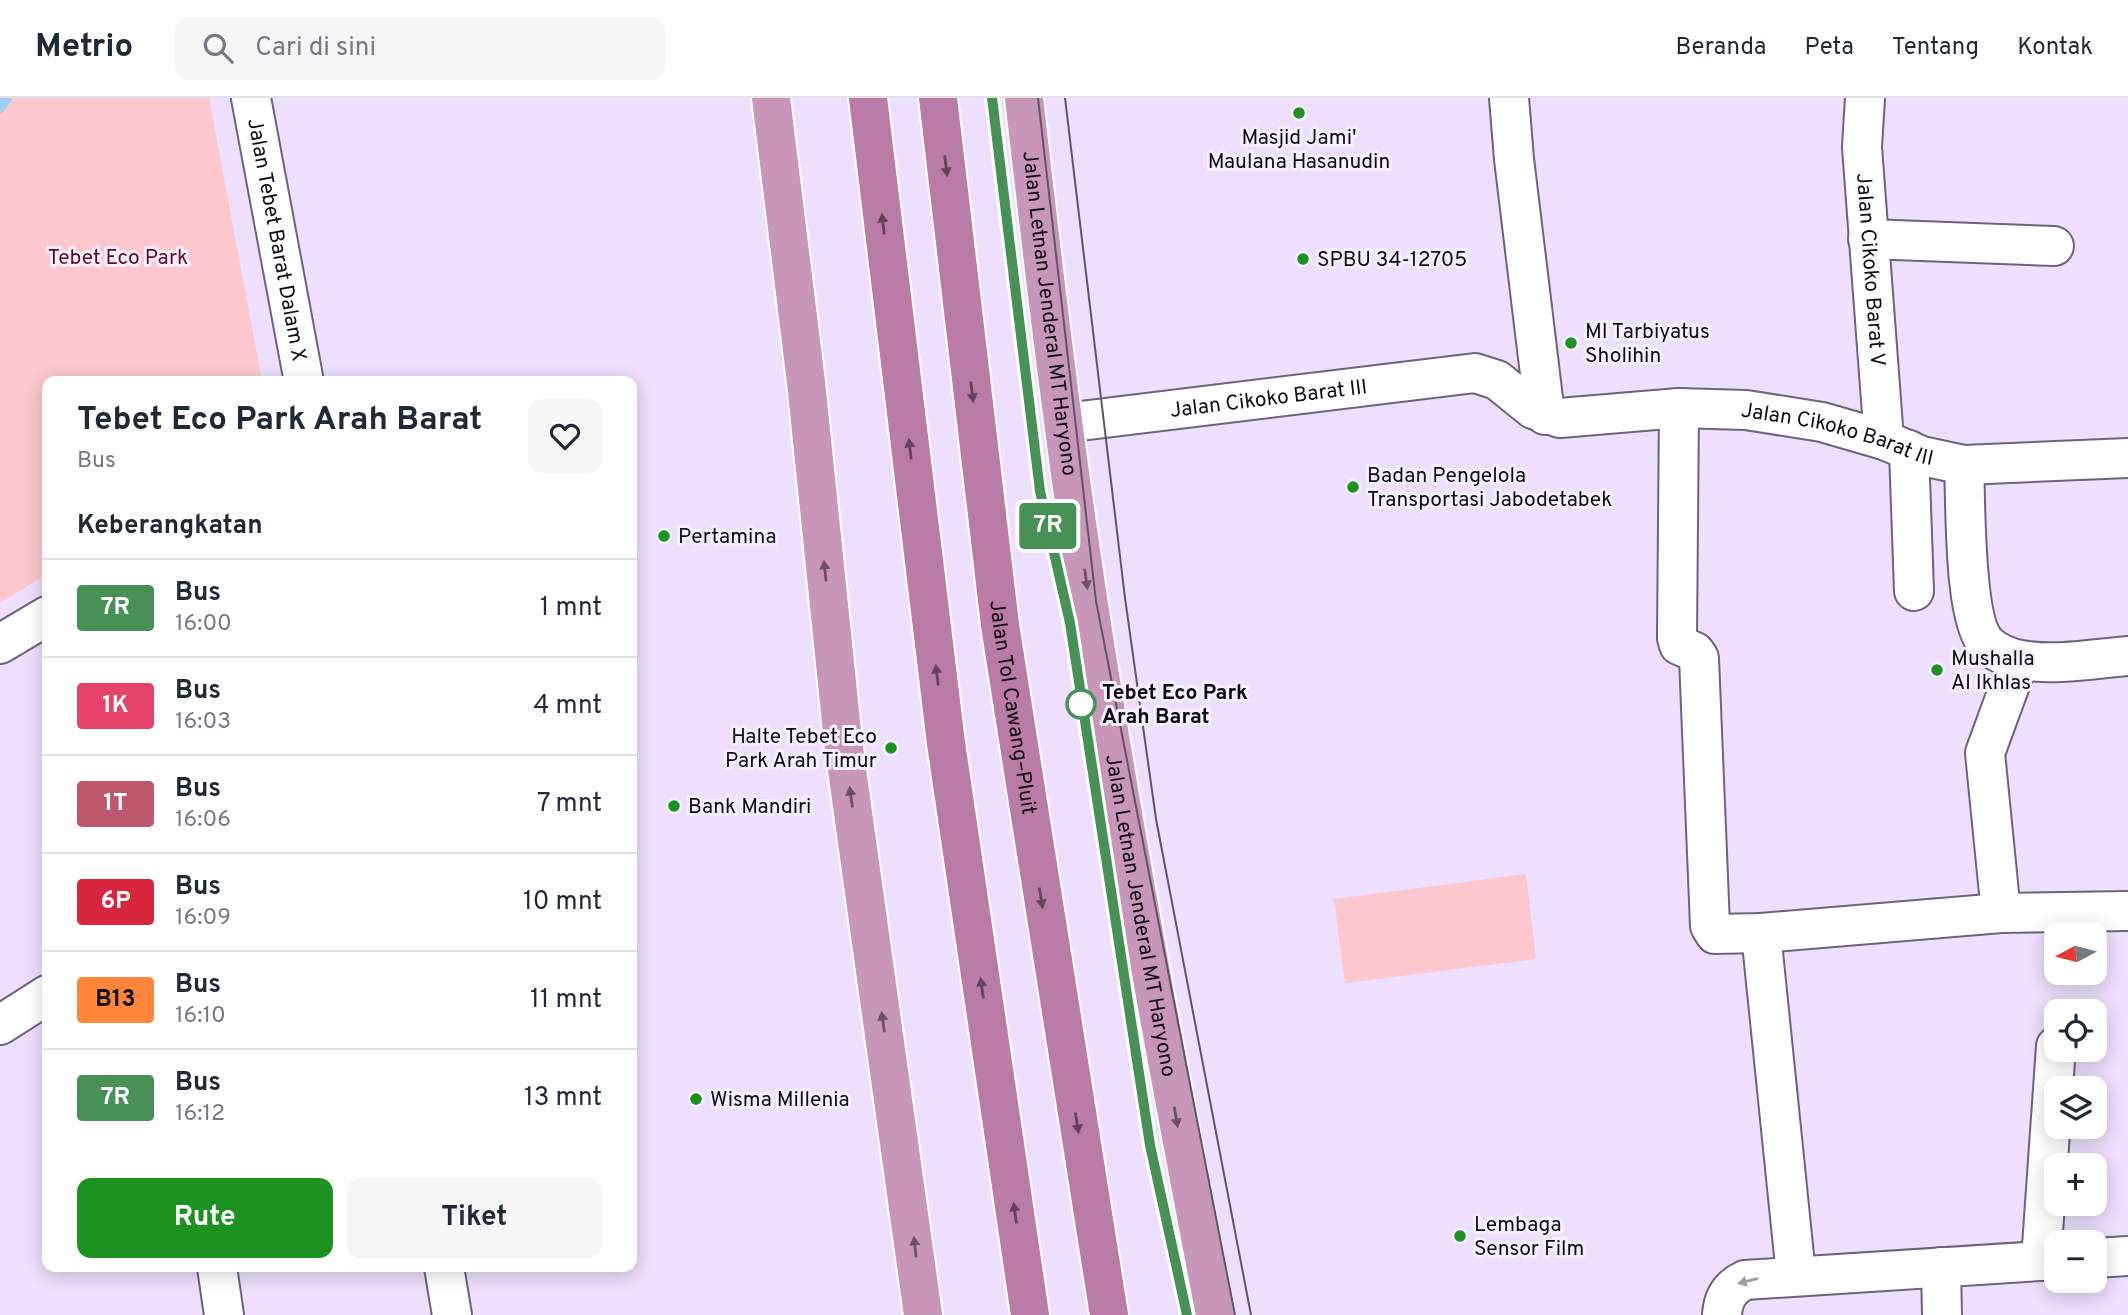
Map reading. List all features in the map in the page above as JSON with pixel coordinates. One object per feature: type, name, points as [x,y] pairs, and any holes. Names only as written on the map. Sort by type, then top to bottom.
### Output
[{"type":"highway","points":[[771,98],[806,382],[844,741],[923,1315]]},
{"type":"highway","points":[[868,98],[946,743],[1027,1304]]},
{"type":"highway","name":"Jalan Tol Cawang–Pluit","points":[[938,98],[1000,625],[1109,1315]]},
{"type":"highway","name":"Jalan Letnan Jenderal MT Haryono","points":[[1024,98],[1064,423],[1099,673],[1180,1140],[1215,1315]]},
{"type":"highway","points":[[1096,1243],[1118,1315]]},
{"type":"street","name":"Jalan Tebet Barat Dalam X","points":[[251,98],[303,376]]},
{"type":"street","points":[[1509,98],[1545,415]]},
{"type":"street","name":"Jalan Cikoko Barat V","points":[[1865,98],[1862,147],[1867,239],[1914,591]]},
{"type":"street","points":[[1867,239],[2054,246]]},
{"type":"street","name":"Jalan Cikoko Barat III","points":[[1064,423],[1475,373],[1497,380],[1545,415],[1560,418],[1679,408],[1788,414],[1896,445],[1942,462],[1964,465],[2128,458]]},
{"type":"street","points":[[1679,408],[1677,638],[1679,645],[1695,652],[1699,658],[1710,926],[1716,933],[1761,933],[2001,912],[2128,911]]},
{"type":"street","points":[[1964,465],[1973,613],[1986,643],[2000,653],[2019,660],[2048,663],[2128,656]]},
{"type":"street","points":[[0,644],[42,619]]},
{"type":"street","points":[[2001,912],[1985,753],[2019,660]]},
{"type":"street","points":[[1761,933],[1796,1275]]},
{"type":"street","points":[[0,1025],[42,998]]},
{"type":"street","points":[[2050,1230],[2055,1062]]},
{"type":"street","points":[[2107,1257],[2128,1256]]},
{"type":"street","points":[[1722,1315],[1722,1306],[1731,1287],[1745,1280],[2044,1261]]},
{"type":"street","points":[[1941,1267],[1942,1315]]},
{"type":"street","points":[[218,1272],[224,1315]]},
{"type":"street","points":[[445,1272],[452,1315]]},
{"type":"green space","name":"Tebet Eco Park","points":[[0,98],[209,98],[261,376],[42,376],[42,577],[0,603]]},
{"type":"green space","points":[[1526,874],[1536,959],[1345,983],[1334,899]]},
{"type":"waterway","points":[[0,108],[7,98]]},
{"type":"tram line","points":[[1038,98],[1096,601],[1235,1315]]},
{"type":"tram line","points":[[1065,98],[1125,598],[1156,819],[1251,1315]]},
{"type":"bus line","name":"7R","points":[[992,98],[1040,491],[1070,623],[1092,783],[1121,947],[1150,1145],[1187,1315]]},
{"type":"place","name":"Masjid Jami' Maulana Hasanudin","points":[[1299,113]]},
{"type":"place","name":"SPBU 34-12705","points":[[1303,259]]},
{"type":"place","name":"MI Tarbiyatus Sholihin","points":[[1571,343]]},
{"type":"place","name":"Badan Pengelola Transportasi Jabodetabek","points":[[1353,487]]},
{"type":"place","name":"Pertamina","points":[[664,536]]},
{"type":"place","name":"Mushalla Al Ikhlas","points":[[1937,670]]},
{"type":"place","name":"Tebet Eco Park Arah Barat","points":[[1081,704]]},
{"type":"place","name":"Halte Tebet Eco Park Arah Timur","points":[[891,748]]},
{"type":"place","name":"Bank Mandiri","points":[[674,806]]},
{"type":"place","name":"Wisma Millenia","points":[[696,1099]]},
{"type":"place","name":"Lembaga Sensor Film","points":[[1460,1236]]}]
